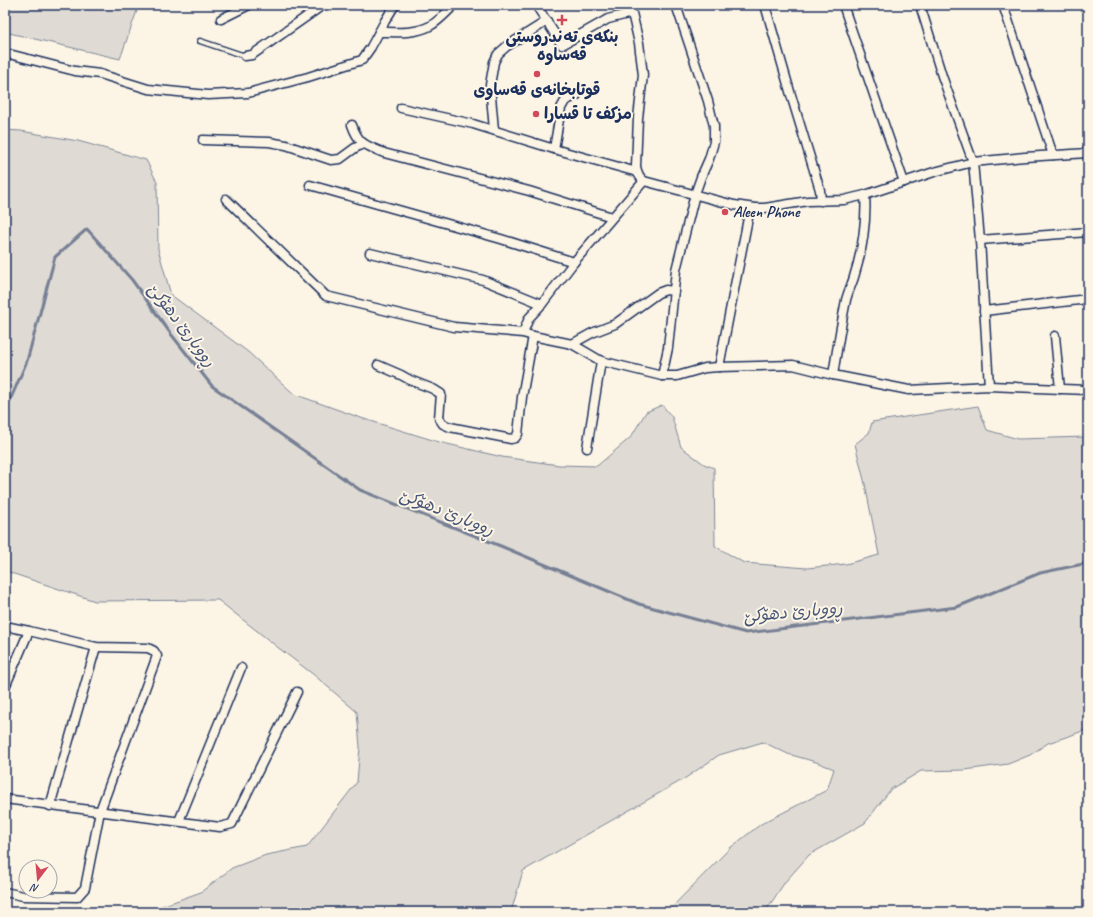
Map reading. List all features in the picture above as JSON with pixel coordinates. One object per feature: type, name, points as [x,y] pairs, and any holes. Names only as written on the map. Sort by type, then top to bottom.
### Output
[{"type":"street","points":[[221,19],[249,5]]},
{"type":"street","points":[[245,56],[252,55],[322,5]]},
{"type":"street","points":[[5,53],[75,71],[100,74],[148,89],[208,95],[232,94],[262,90],[357,62],[365,57],[380,32],[385,20],[396,5]]},
{"type":"street","points":[[380,32],[411,31],[422,29],[437,21],[454,5]]},
{"type":"street","points":[[536,5],[562,45],[608,19],[632,13],[639,43],[643,76],[638,118],[636,162],[637,172],[644,181],[734,205],[750,208],[765,208],[798,202],[844,200],[973,162],[1088,153]]},
{"type":"street","points":[[662,376],[668,348],[676,270],[694,194],[709,159],[714,142],[714,126],[708,101],[676,5]]},
{"type":"street","points":[[765,5],[790,96],[820,190],[821,201]]},
{"type":"street","points":[[842,5],[904,182]]},
{"type":"street","points":[[920,5],[942,76],[973,162],[980,240],[989,386]]},
{"type":"street","points":[[1003,5],[1053,155]]},
{"type":"street","points":[[494,130],[490,85],[494,62],[498,54],[507,46],[547,21]]},
{"type":"street","points":[[554,149],[561,108],[565,101],[577,95]]},
{"type":"street","points":[[401,108],[474,124],[554,149],[637,172]]},
{"type":"street","points":[[352,125],[356,136],[363,144],[384,153],[529,190],[612,217]]},
{"type":"street","points":[[203,140],[269,142],[286,145],[331,160],[340,159],[363,144]]},
{"type":"street","points":[[523,333],[529,318],[542,304],[574,262],[644,181]]},
{"type":"street","points":[[310,185],[501,239],[574,262]]},
{"type":"street","points":[[833,375],[846,298],[854,276],[861,247],[866,208],[865,195]]},
{"type":"street","points":[[226,199],[326,296],[454,327],[523,333],[572,344],[601,361],[662,376],[677,376],[705,368],[793,365],[833,375],[909,390],[989,386],[1088,390]]},
{"type":"street","points":[[719,367],[750,208]]},
{"type":"street","points":[[980,240],[1088,232]]},
{"type":"street","points":[[370,253],[483,280],[542,304]]},
{"type":"street","points":[[572,344],[592,333],[615,324],[658,293],[666,290],[674,291]]},
{"type":"street","points":[[984,311],[1088,299]]},
{"type":"street","points":[[378,365],[401,374],[410,380],[433,389],[441,394],[439,418],[443,424],[450,427],[511,439],[516,438],[518,434],[522,397],[533,336]]},
{"type":"street","points":[[1055,336],[1060,389]]},
{"type":"street","points":[[586,448],[601,361]]},
{"type":"street","points":[[5,626],[96,647],[148,648],[154,651],[157,656],[100,811],[85,888],[77,897],[23,896],[5,892]]},
{"type":"street","points":[[5,687],[29,631]]},
{"type":"street","points":[[50,806],[96,647]]},
{"type":"street","points":[[179,821],[241,668]]},
{"type":"street","points":[[5,799],[220,827],[232,824],[297,692]]},
{"type":"lane","points":[[200,41],[245,56]]},
{"type":"shaded area","points":[[5,5],[139,5],[120,59],[5,32]]},
{"type":"shaded area","points":[[5,130],[21,131],[78,141],[146,160],[157,182],[158,249],[171,295],[248,352],[294,394],[361,418],[439,442],[502,457],[559,465],[597,466],[631,437],[646,412],[662,405],[672,417],[681,447],[704,464],[714,468],[715,546],[744,563],[807,568],[846,564],[879,555],[865,484],[855,444],[869,433],[872,422],[978,406],[987,430],[1018,439],[1088,436],[1088,729],[1048,743],[1030,755],[1008,764],[965,770],[921,771],[891,789],[865,823],[809,855],[785,882],[765,912],[667,912],[730,848],[761,824],[827,790],[834,769],[788,754],[763,742],[719,755],[684,779],[523,871],[511,912],[145,912],[201,892],[232,868],[266,855],[307,847],[357,782],[360,747],[357,712],[314,675],[218,600],[95,601],[5,570]]},
{"type":"waterway","name":"ڕووبارێ دهۆكێ","points":[[5,412],[27,361],[55,257],[87,229],[132,280],[171,334],[212,386],[360,490],[503,547],[639,604],[746,633],[957,607],[1040,573],[1088,563]]},
{"type":"place","name":"بنکەی تەندروستی قەساوە","points":[[562,20]]},
{"type":"place","name":"قوتابخانەی قەساوی","points":[[537,74]]},
{"type":"place","name":"مزكف تا قسارا","points":[[536,114]]},
{"type":"place","name":"Aleen Phone","points":[[725,212]]}]
